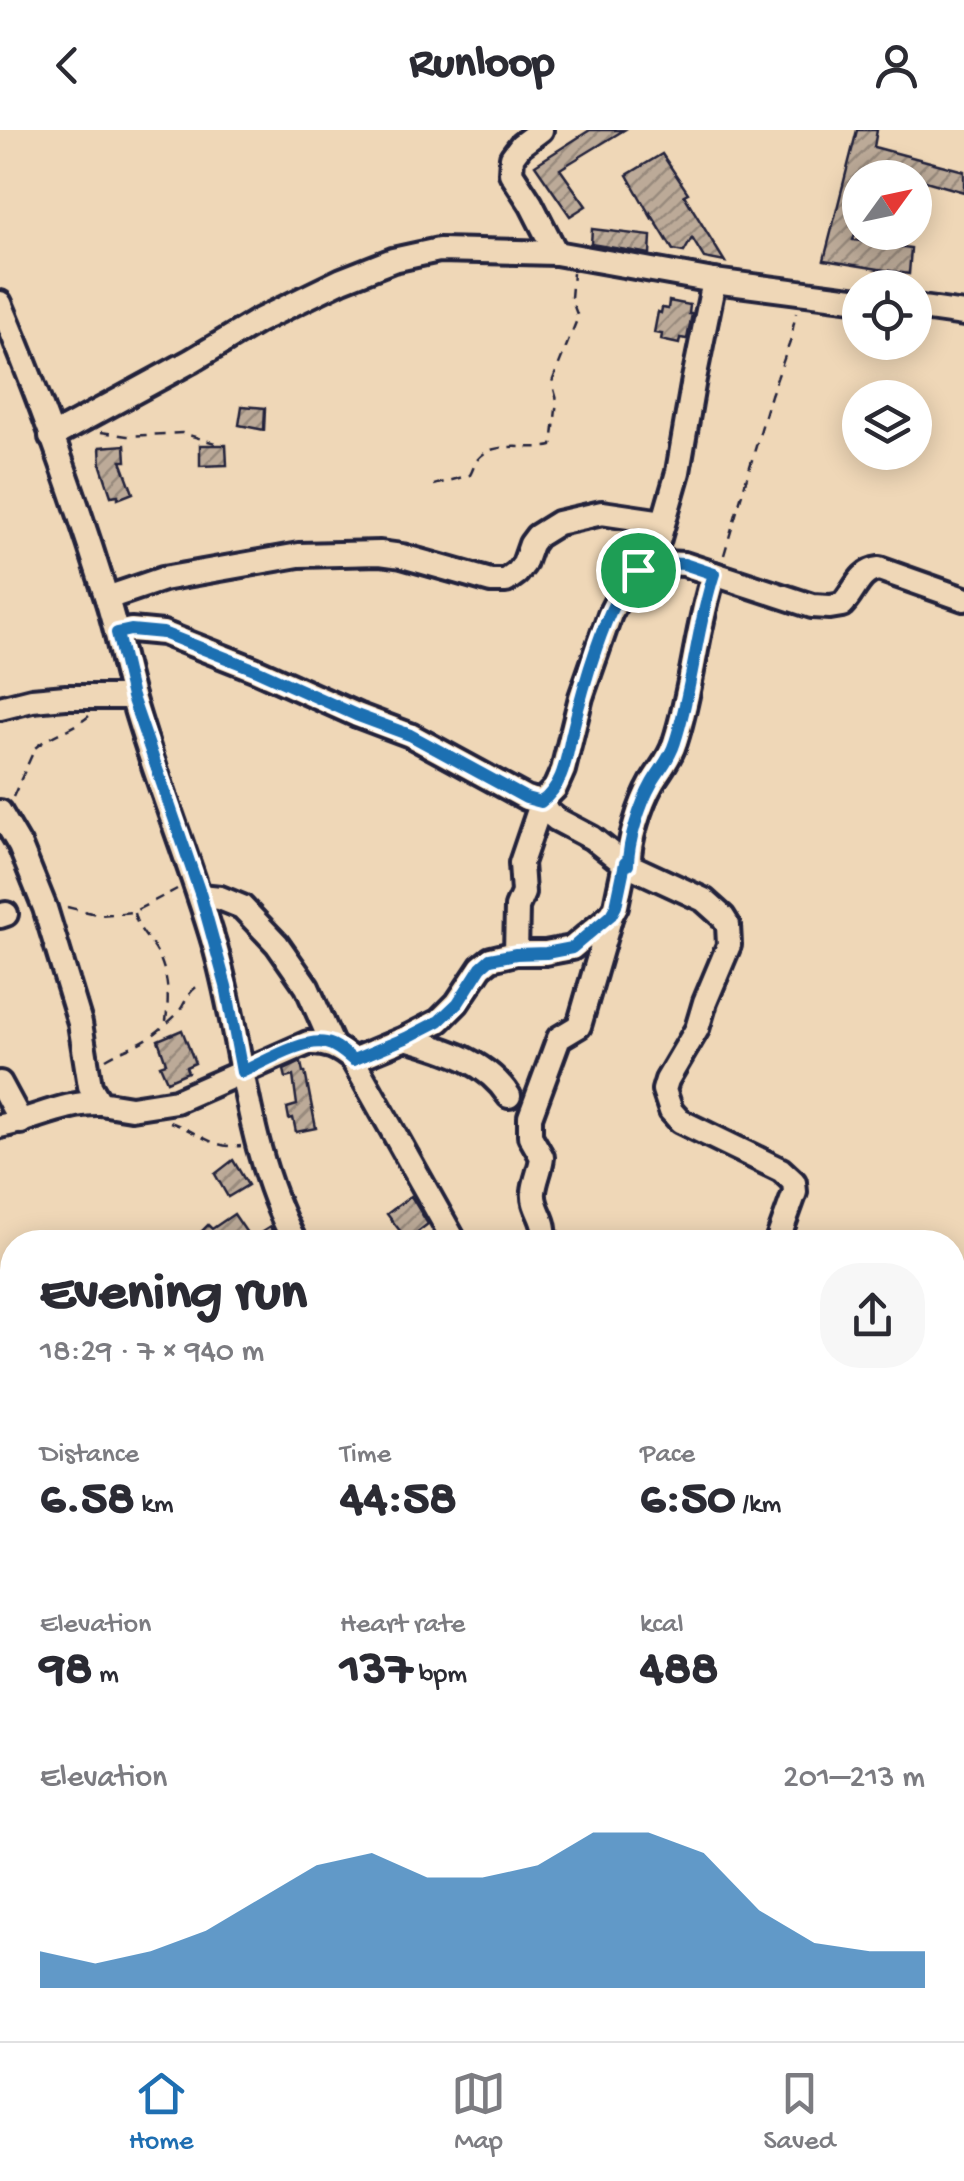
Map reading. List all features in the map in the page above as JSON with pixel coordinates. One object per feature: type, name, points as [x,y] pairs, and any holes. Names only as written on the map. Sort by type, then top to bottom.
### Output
[{"type":"street","points":[[541,130],[512,157],[512,173],[565,255]]},
{"type":"street","points":[[51,438],[258,321],[342,280],[393,260],[439,250],[565,255],[714,281],[842,298]]},
{"type":"street","points":[[516,954],[518,907],[523,893],[521,863],[537,804],[545,800],[559,781],[596,651],[621,592],[654,552],[674,491],[714,281]]},
{"type":"street","points":[[0,303],[107,598],[132,697],[198,888],[222,974],[258,1144],[273,1198],[288,1230]]},
{"type":"street","points":[[932,309],[964,314]]},
{"type":"street","points":[[0,329],[19,350]]},
{"type":"street","points":[[107,598],[163,578],[299,555],[380,553],[491,582],[506,581],[524,564],[536,536],[558,523],[602,513],[663,522]]},
{"type":"street","points":[[638,570],[663,563],[684,564],[812,606],[838,607],[846,602],[862,576],[879,568],[964,600]]},
{"type":"street","points":[[545,1230],[533,1194],[542,1157],[530,1136],[530,1117],[559,1038],[578,1026],[616,906],[631,840],[652,782],[676,742],[705,601],[716,575]]},
{"type":"street","points":[[117,633],[163,633],[410,735],[537,804],[627,864],[704,900],[728,925],[729,945],[704,1002],[697,1030],[667,1080],[665,1097],[680,1120],[781,1170],[794,1182],[796,1192],[782,1230]]},
{"type":"street","points":[[0,708],[66,696],[132,697]]},
{"type":"street","points":[[1,813],[20,846],[45,908],[80,1023],[90,1086],[100,1103]]},
{"type":"street","points":[[198,888],[242,907],[277,944],[307,987],[333,1046]]},
{"type":"street","points":[[353,1060],[406,1038],[447,1014],[486,962],[516,954],[572,948],[611,915]]},
{"type":"street","points":[[406,1038],[470,1060],[502,1084],[509,1096]]},
{"type":"street","points":[[0,1083],[10,1124],[83,1102],[147,1107],[176,1101],[308,1043],[321,1042],[353,1060],[447,1230]]},
{"type":"path","points":[[434,485],[470,475],[478,460],[496,448],[552,446],[557,400],[552,382],[578,317],[565,255]]},
{"type":"path","points":[[716,575],[790,342],[801,292]]},
{"type":"path","points":[[104,432],[127,436],[182,433],[215,443]]},
{"type":"path","points":[[1,813],[13,798],[35,748],[78,724],[108,698]]},
{"type":"path","points":[[45,908],[59,906],[100,916],[134,912],[198,888]]},
{"type":"path","points":[[134,912],[139,930],[159,957],[170,990],[166,1024]]},
{"type":"path","points":[[88,1072],[118,1052],[138,1046],[180,1010],[192,988],[222,974]]},
{"type":"path","points":[[160,1119],[189,1129],[217,1146],[258,1144]]},
{"type":"building","points":[[590,130],[624,130],[560,169],[586,206],[570,216],[535,165]]},
{"type":"building","points":[[857,130],[877,130],[874,147],[923,160],[849,160]]},
{"type":"building","points":[[662,154],[725,262],[704,258],[692,238],[684,252],[673,250],[651,217],[627,175]]},
{"type":"building","points":[[932,162],[964,171],[964,192],[932,183]]},
{"type":"building","points":[[842,189],[842,250],[911,250],[909,270],[824,260]]},
{"type":"building","points":[[592,229],[651,236],[650,254],[591,244]]},
{"type":"building","points":[[669,301],[690,305],[687,339],[680,338],[679,344],[661,340],[662,334],[654,333],[658,312],[668,309]]},
{"type":"building","points":[[242,406],[265,408],[264,430],[239,425]]},
{"type":"building","points":[[125,445],[126,461],[121,461],[133,493],[118,499],[118,495],[111,496],[101,466],[100,447]]},
{"type":"building","points":[[200,445],[226,445],[227,465],[200,466]]},
{"type":"building","points":[[182,1030],[195,1063],[186,1067],[188,1072],[167,1081],[160,1065],[166,1063],[158,1040]]},
{"type":"building","points":[[299,1063],[305,1072],[316,1128],[296,1132],[287,1108],[297,1105],[293,1076],[286,1078],[284,1070]]},
{"type":"building","points":[[233,1160],[248,1185],[228,1197],[215,1174]]},
{"type":"building","points":[[411,1196],[428,1224],[420,1230],[399,1230],[387,1214]]},
{"type":"building","points":[[234,1214],[245,1230],[203,1230],[208,1225],[212,1229]]},
{"type":"route","points":[[663,563],[684,564],[714,574],[676,742],[652,782],[611,915],[572,948],[490,959],[447,1014],[406,1038],[353,1060],[333,1046],[308,1043],[242,1072],[226,986],[201,896],[132,697],[117,633],[163,633],[254,669],[410,735],[526,798],[541,802],[551,794],[564,770],[596,651],[625,584],[638,570],[663,563]]}]
